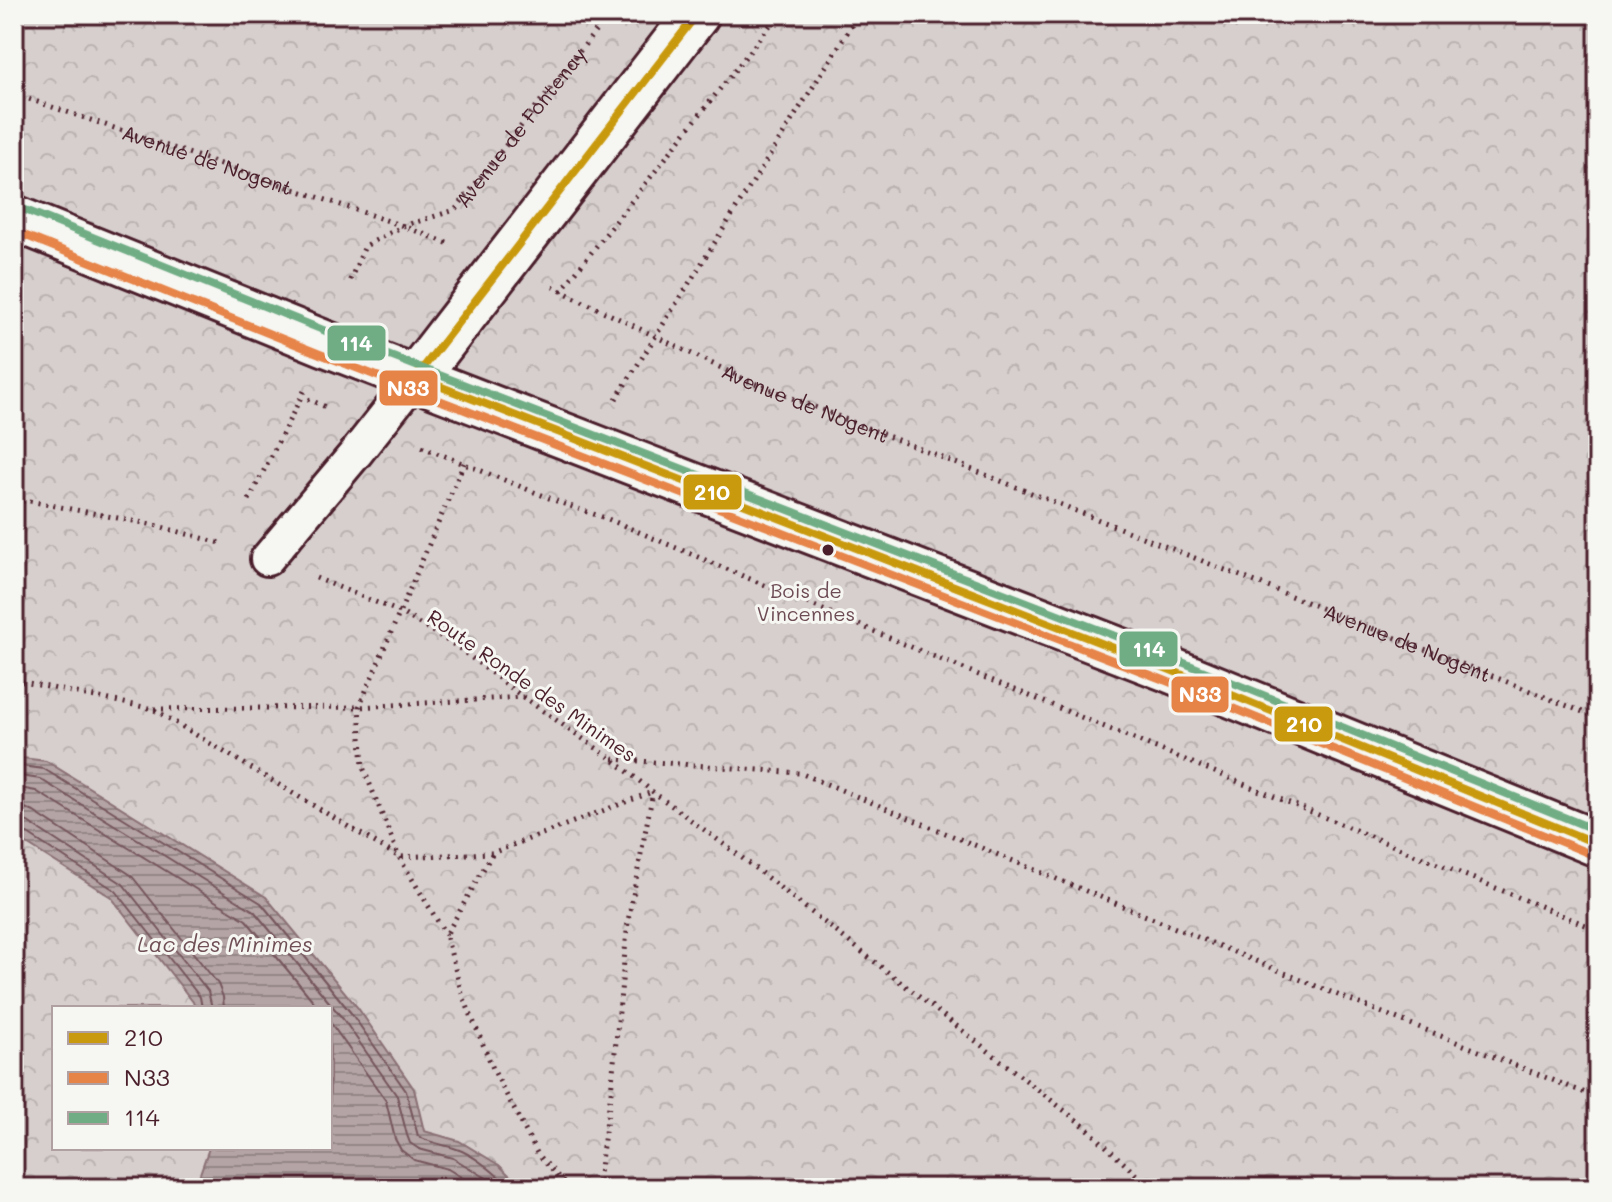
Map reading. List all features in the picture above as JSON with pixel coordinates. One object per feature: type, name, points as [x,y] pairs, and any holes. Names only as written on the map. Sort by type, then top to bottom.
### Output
[{"type":"main road","points":[[416,377],[697,14]]},
{"type":"main road","points":[[14,218],[324,343],[1168,669],[1598,844]]},
{"type":"lane","points":[[267,559],[416,377]]},
{"type":"path","name":"Avenue de Fontenay","points":[[350,280],[365,246],[403,226],[455,210],[609,14]]},
{"type":"path","points":[[561,291],[779,14]]},
{"type":"path","points":[[655,336],[859,14]]},
{"type":"path","name":"Avenue de Nogent","points":[[14,94],[403,226],[503,265],[744,379],[1598,718]]},
{"type":"path","points":[[247,504],[306,386]]},
{"type":"path","points":[[375,428],[608,519],[1598,930]]},
{"type":"path","points":[[464,463],[359,707],[363,767],[399,857],[446,935],[461,991],[494,1071],[537,1153],[568,1188]]},
{"type":"path","points":[[14,487],[23,499],[14,534]]},
{"type":"path","name":"Route Ronde des Minimes","points":[[14,498],[154,525],[227,545],[400,612],[456,646],[737,854],[1088,1129],[1150,1188]]},
{"type":"path","points":[[14,680],[153,709],[359,707],[523,697]]},
{"type":"path","points":[[153,709],[399,857],[492,853],[653,792]]},
{"type":"path","points":[[612,759],[800,773],[1350,1000],[1598,1098]]},
{"type":"path","points":[[597,1188],[611,1092],[628,921],[653,792]]},
{"type":"path","points":[[446,935],[492,853]]},
{"type":"green space","name":"Bois de Vincennes","points":[[14,14],[1598,14],[1598,1188],[14,1188]]},
{"type":"water","name":"Lac des Minimes","points":[[14,757],[46,761],[266,897],[358,1008],[414,1089],[424,1131],[459,1141],[499,1165],[522,1188],[195,1188],[208,1150],[332,1150],[332,1006],[194,1006],[111,897],[14,836]]},
{"type":"transit line","name":"210","points":[[416,377],[697,14]]},
{"type":"transit line","name":"114","points":[[18,207],[328,332],[1172,658],[1598,831]]},
{"type":"transit line","name":"N33","points":[[14,231],[320,354],[1164,680],[1593,855]]},
{"type":"transit line","name":"210","points":[[416,377],[1168,669],[1598,844]]}]
